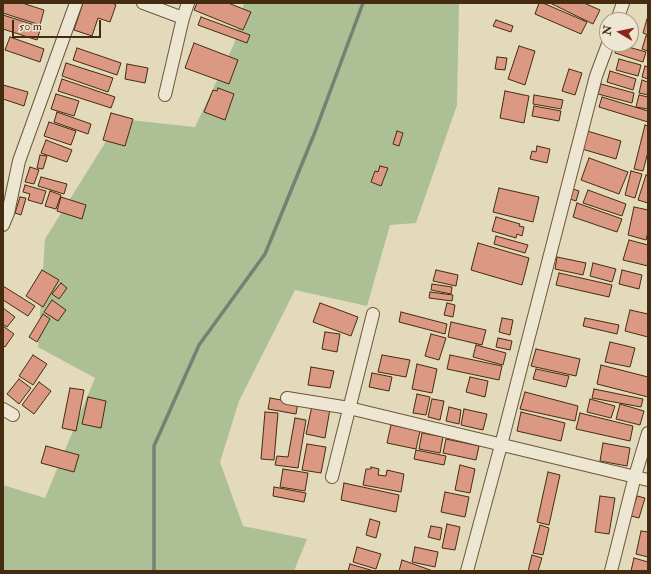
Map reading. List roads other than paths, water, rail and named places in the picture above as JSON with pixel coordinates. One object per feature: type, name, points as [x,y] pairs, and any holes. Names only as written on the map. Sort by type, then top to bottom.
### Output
[{"type":"street","points":[[3,225],[8,213],[19,161],[76,3]]},
{"type":"street","points":[[143,3],[183,18]]},
{"type":"street","points":[[165,95],[183,18],[188,3]]},
{"type":"street","points":[[467,571],[596,76],[605,52]]},
{"type":"street","points":[[332,477],[373,314]]},
{"type":"street","points":[[287,398],[349,408],[648,480]]},
{"type":"street","points":[[611,571],[635,476],[648,433]]},
{"type":"waterway","points":[[154,571],[154,446],[199,345],[265,254],[315,132],[363,3]]}]
